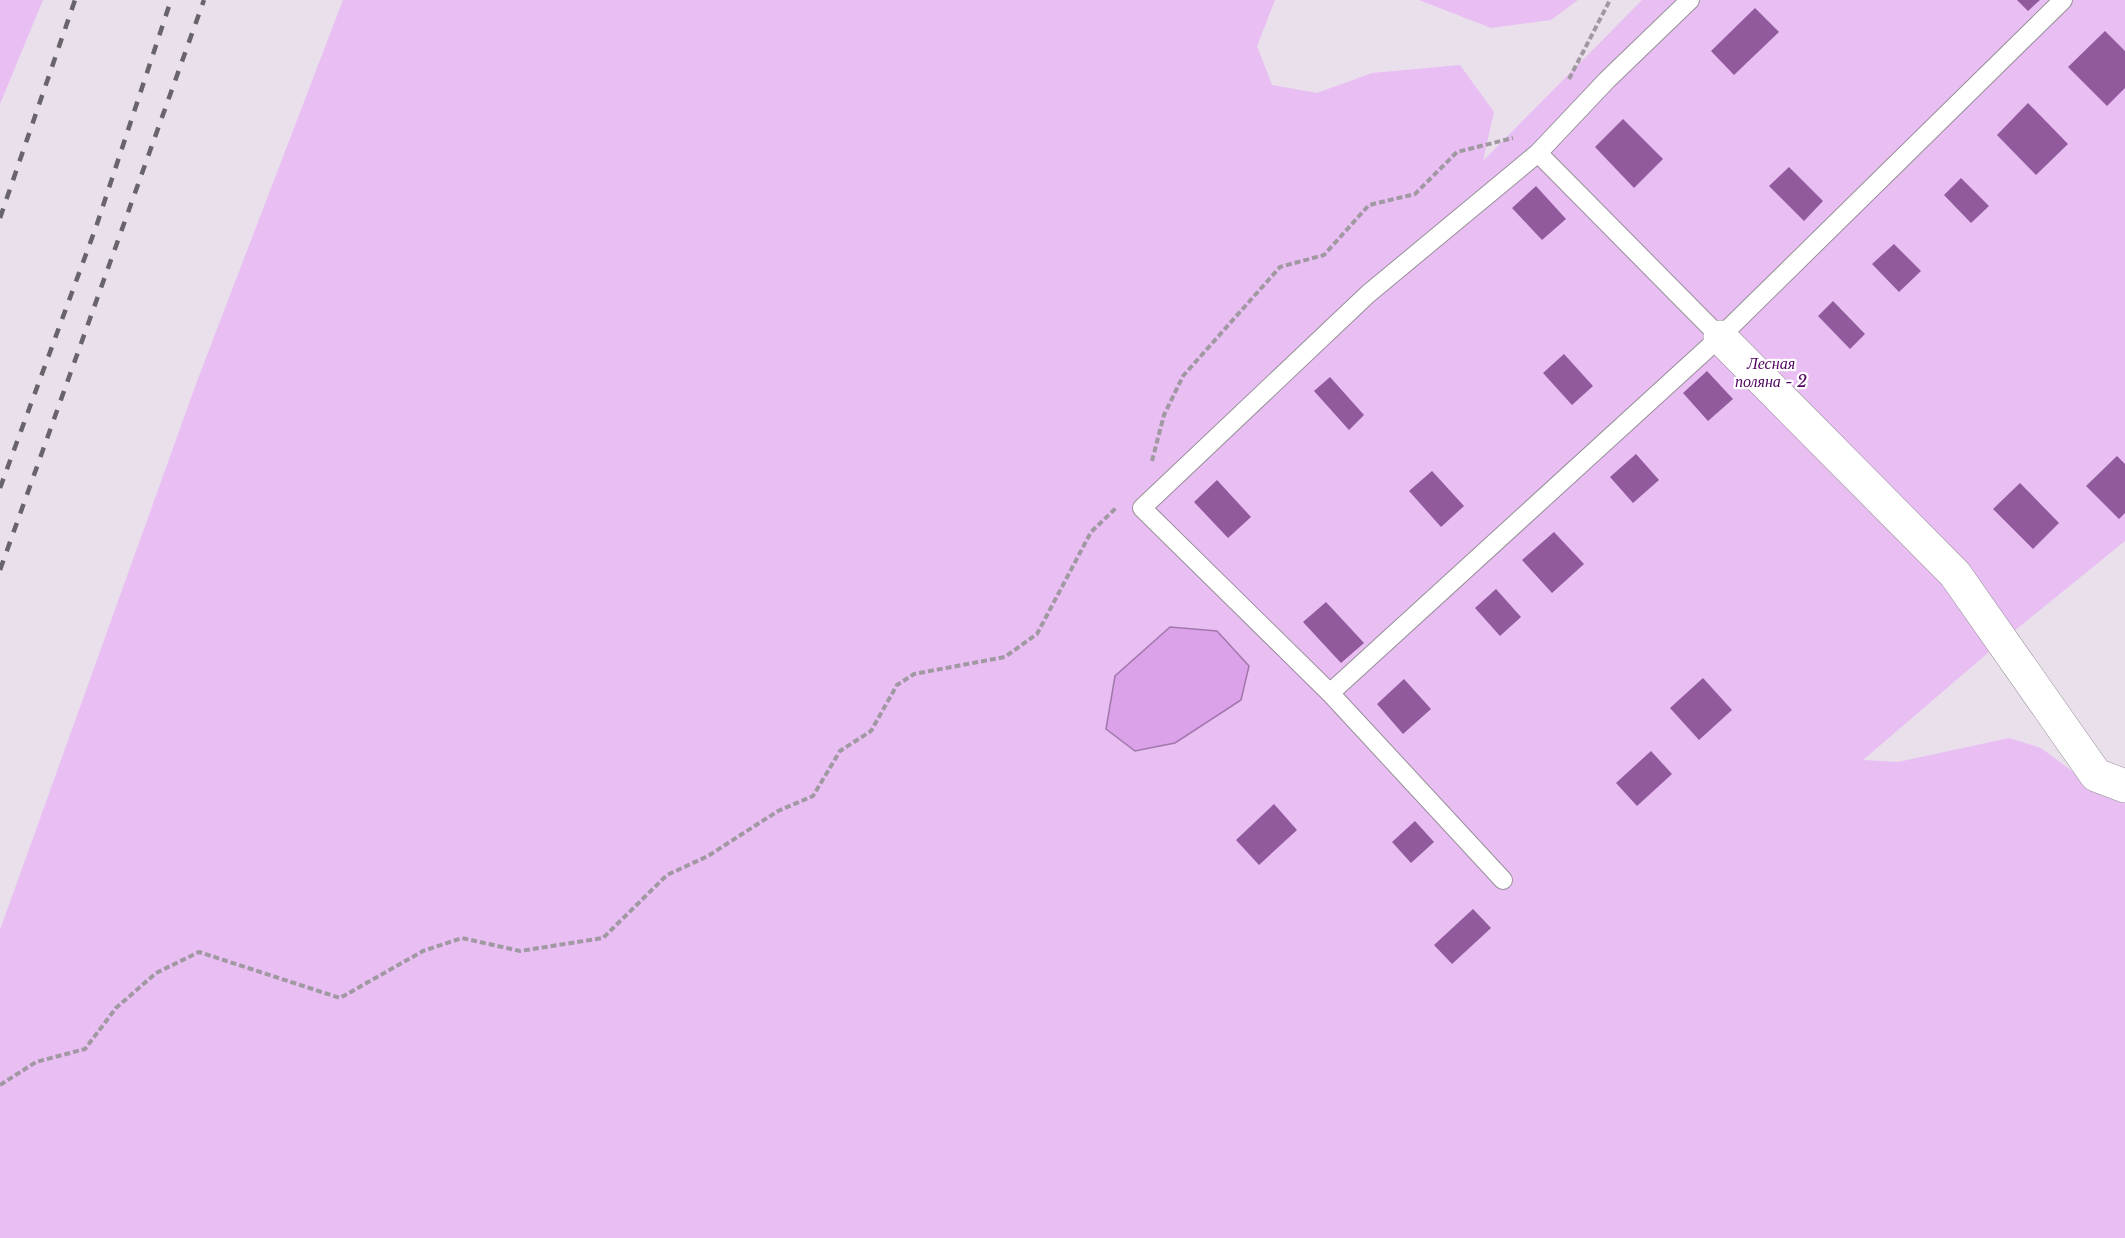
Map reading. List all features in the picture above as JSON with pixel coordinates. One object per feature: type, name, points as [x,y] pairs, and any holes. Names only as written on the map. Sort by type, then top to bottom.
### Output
[{"type":"street","points":[[1720,337],[1955,574],[2096,775],[2125,786]]},
{"type":"lane","points":[[1503,880],[1330,693],[1142,508],[1368,294],[1538,153],[1690,0]]},
{"type":"lane","points":[[1330,693],[1720,337],[2063,0]]},
{"type":"lane","points":[[1538,153],[1720,337]]},
{"type":"path","points":[[1568,82],[1610,0]]},
{"type":"path","points":[[1151,467],[1164,415],[1183,376],[1280,267],[1324,255],[1369,205],[1415,194],[1457,152],[1516,137]]},
{"type":"path","points":[[0,1085],[36,1062],[85,1049],[116,1008],[156,973],[199,952],[340,998],[423,951],[462,938],[520,951],[603,938],[667,875],[708,856],[778,811],[813,796],[840,751],[871,731],[897,685],[914,674],[1005,657],[1037,634],[1091,532],[1124,501]]},
{"type":"green space","points":[[0,0],[43,0],[0,104]]},
{"type":"green space","name":"Лесная поляна - 2","points":[[343,0],[1275,0],[1257,46],[1272,85],[1317,93],[1372,73],[1460,65],[1494,112],[1483,161],[1642,0],[2125,0],[2125,541],[2003,640],[1863,760],[1898,762],[2009,738],[2041,748],[2096,789],[2125,799],[2125,1238],[0,1238],[0,930],[196,384]],"holes":[[[1170,627],[1217,631],[1249,666],[1241,700],[1175,743],[1115,676]]]},
{"type":"green space","points":[[1419,0],[1578,0],[1551,20],[1491,28]]},
{"type":"shaded area","points":[[1170,627],[1217,631],[1249,666],[1241,700],[1175,743],[1135,751],[1106,729],[1115,676]]},
{"type":"building","points":[[2017,0],[2040,0],[2028,11]]},
{"type":"building","points":[[1755,8],[1779,32],[1734,75],[1711,51]]},
{"type":"building","points":[[2105,31],[2125,51],[2125,88],[2107,106],[2068,67]]},
{"type":"building","points":[[2028,103],[2068,144],[2036,175],[1997,135]]},
{"type":"building","points":[[1623,119],[1663,159],[1634,188],[1595,147]]},
{"type":"building","points":[[1789,167],[1823,201],[1804,221],[1769,186]]},
{"type":"building","points":[[1961,178],[1989,206],[1971,223],[1944,195]]},
{"type":"building","points":[[1536,186],[1566,219],[1542,240],[1512,208]]},
{"type":"building","points":[[1894,244],[1921,271],[1899,292],[1872,264]]},
{"type":"building","points":[[1833,301],[1865,334],[1850,349],[1818,316]]},
{"type":"building","points":[[1564,354],[1593,386],[1572,405],[1543,373]]},
{"type":"building","points":[[1707,371],[1733,399],[1708,421],[1683,393]]},
{"type":"building","points":[[1330,377],[1364,415],[1349,430],[1314,391]]},
{"type":"building","points":[[1636,454],[1659,480],[1633,503],[1610,477]]},
{"type":"building","points":[[2117,456],[2125,464],[2125,513],[2119,519],[2086,486]]},
{"type":"building","points":[[1432,471],[1464,506],[1441,527],[1409,491]]},
{"type":"building","points":[[1217,480],[1251,517],[1228,538],[1194,502]]},
{"type":"building","points":[[2020,483],[2059,523],[2033,549],[1993,509]]},
{"type":"building","points":[[1554,532],[1584,564],[1552,593],[1522,560]]},
{"type":"building","points":[[1496,589],[1521,617],[1500,636],[1475,608]]},
{"type":"building","points":[[1326,602],[1364,643],[1341,663],[1303,622]]},
{"type":"building","points":[[1703,678],[1732,710],[1699,740],[1670,708]]},
{"type":"building","points":[[1404,679],[1431,709],[1403,734],[1377,704]]},
{"type":"building","points":[[1651,751],[1672,774],[1637,806],[1616,783]]},
{"type":"building","points":[[1274,804],[1297,830],[1259,865],[1236,840]]},
{"type":"building","points":[[1415,821],[1434,842],[1411,863],[1392,842]]},
{"type":"building","points":[[1473,909],[1491,928],[1452,964],[1434,945]]},
{"type":"railway","points":[[0,218],[75,0]]},
{"type":"railway","points":[[0,488],[96,227],[171,0]]},
{"type":"railway","points":[[0,570],[204,0]]}]
